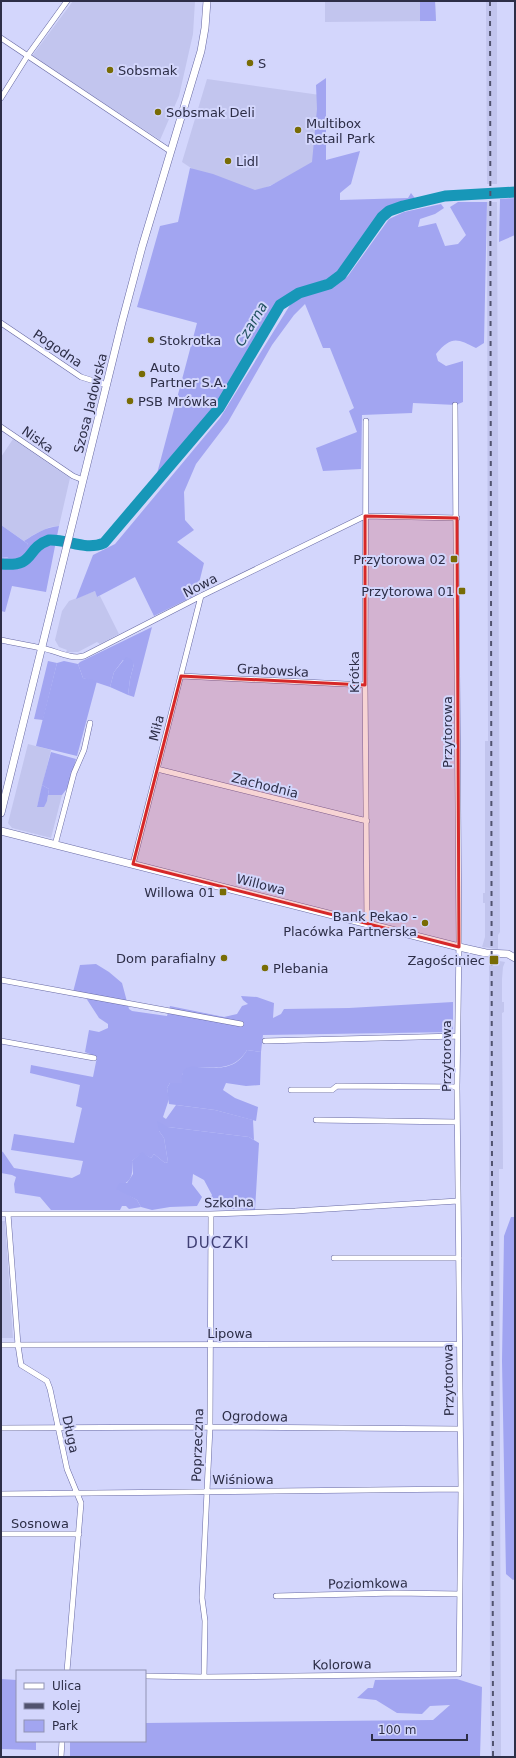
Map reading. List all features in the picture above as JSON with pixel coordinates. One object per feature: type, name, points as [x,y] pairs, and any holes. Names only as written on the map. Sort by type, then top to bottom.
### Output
[{"type":"main road","name":"Szosa Jadowska","points":[[1,813],[138,261],[201,51],[205,28],[207,1]]},
{"type":"main road","name":"Willowa","points":[[1,831],[459,947],[486,953],[508,954],[515,958]]},
{"type":"street","points":[[1,98],[28,55],[67,1]]},
{"type":"street","points":[[1,38],[170,151]]},
{"type":"street","name":"Pogodna","points":[[1,322],[80,376],[106,385]]},
{"type":"street","name":"Przytorowa","points":[[455,405],[459,947],[457,1122],[459,1258],[458,1344],[461,1489],[460,1594]]},
{"type":"street","name":"Krótka","points":[[366,421],[365,685],[367,923]]},
{"type":"street","name":"Niska","points":[[1,427],[73,476],[83,480]]},
{"type":"street","points":[[365,516],[456,518]]},
{"type":"street","name":"Nowa","points":[[1,640],[42,648],[70,656],[84,656],[201,596],[365,516]]},
{"type":"street","name":"Miła","points":[[133,864],[201,596]]},
{"type":"street","name":"Grabowska","points":[[181,676],[365,685]]},
{"type":"street","points":[[55,845],[74,773],[84,750],[90,723]]},
{"type":"street","name":"Zachodnia","points":[[157,769],[367,821]]},
{"type":"street","points":[[1,980],[241,1024]]},
{"type":"street","points":[[265,1041],[457,1036]]},
{"type":"street","points":[[1,1041],[94,1058]]},
{"type":"street","points":[[291,1090],[332,1090],[337,1086],[457,1087]]},
{"type":"street","points":[[316,1120],[457,1122]]},
{"type":"street","name":"Szkolna","points":[[1,1214],[211,1214],[295,1211],[458,1201]]},
{"type":"street","name":"Długa","points":[[8,1214],[18,1345],[21,1365],[46,1380],[50,1389],[67,1469],[81,1503],[67,1670]]},
{"type":"street","name":"Poprzeczna","points":[[204,1677],[205,1621],[202,1598],[210,1427],[211,1214]]},
{"type":"street","points":[[334,1258],[459,1258]]},
{"type":"street","name":"Lipowa","points":[[1,1345],[458,1344]]},
{"type":"street","name":"Ogrodowa","points":[[1,1428],[210,1427],[460,1429]]},
{"type":"street","name":"Wiśniowa","points":[[1,1494],[77,1494],[206,1490],[461,1489]]},
{"type":"street","name":"Sosnowa","points":[[1,1534],[79,1534]]},
{"type":"street","name":"Poziomkowa","points":[[276,1596],[395,1593],[460,1594]]},
{"type":"street","name":"Kolorowa","points":[[146,1676],[204,1677],[459,1674],[460,1594]]},
{"type":"street","points":[[61,1757],[62,1742]]},
{"type":"highlighted area","points":[[365,516],[457,518],[459,947],[133,864],[181,676],[365,685]]},
{"type":"shaded area","points":[[73,1],[195,1],[193,34],[179,96],[160,140],[32,56]]},
{"type":"shaded area","points":[[325,1],[435,1],[436,21],[325,22]]},
{"type":"shaded area","points":[[486,1],[497,1],[497,184],[487,184]]},
{"type":"shaded area","points":[[207,79],[320,95],[321,162],[239,200],[182,162]]},
{"type":"shaded area","points":[[487,202],[497,202],[500,932],[498,935],[498,949],[482,947],[485,937],[485,903],[483,903],[483,893],[485,893],[485,741],[488,741]]},
{"type":"shaded area","points":[[13,439],[70,478],[59,526],[50,527],[24,541],[1,525],[1,457]]},
{"type":"shaded area","points":[[1,525],[28,544],[17,555],[1,557]]},
{"type":"shaded area","points":[[95,591],[97,597],[100,596],[119,634],[100,644],[97,642],[78,652],[66,652],[67,650],[59,647],[55,640],[62,611],[69,601]]},
{"type":"shaded area","points":[[126,657],[131,659],[134,664],[128,695],[110,687],[114,672]]},
{"type":"shaded area","points":[[64,661],[78,664],[83,678],[97,681],[77,756],[36,746],[57,663]]},
{"type":"shaded area","points":[[28,744],[51,750],[37,807],[47,801],[48,795],[62,795],[51,838],[12,828],[8,823]]},
{"type":"shaded area","points":[[42,785],[49,789],[47,801],[44,807],[37,807]]},
{"type":"shaded area","points":[[489,959],[505,962],[502,979],[502,1002],[504,1002],[504,1012],[502,1013],[503,1169],[499,1169],[501,1757],[491,1757],[490,1705]]},
{"type":"shaded area","points":[[247,1050],[261,1052],[260,1085],[246,1086],[226,1083],[223,1090],[235,1098],[258,1107],[256,1121],[215,1110],[169,1104],[167,1088],[170,1083],[182,1083],[182,1074],[185,1069],[188,1067],[225,1067],[237,1062]]},
{"type":"shaded area","points":[[157,1121],[168,1127],[249,1137],[259,1143],[255,1210],[213,1208],[208,1202],[212,1195],[204,1180],[193,1174],[192,1184],[202,1197],[197,1206],[170,1207],[152,1210],[141,1207],[137,1200],[116,1189],[119,1183],[127,1183],[133,1174],[132,1161],[142,1152],[151,1158],[154,1154],[165,1163],[168,1162],[164,1138],[159,1131]]},
{"type":"shaded area","points":[[511,1217],[515,1217],[515,1579],[513,1580],[506,1574],[502,1361],[504,1236]]},
{"type":"shaded area","points":[[1,1221],[5,1221],[13,1338],[1,1338]]},
{"type":"green space","points":[[420,1],[435,1],[436,21],[420,21]]},
{"type":"green space","points":[[326,78],[326,160],[360,151],[351,184],[340,193],[340,200],[408,198],[411,193],[417,201],[388,209],[380,214],[338,272],[325,280],[296,290],[276,305],[216,406],[155,481],[197,323],[137,307],[160,226],[178,222],[190,168],[213,174],[255,190],[270,186],[312,162],[317,109],[316,85]]},
{"type":"green space","points":[[515,198],[515,235],[499,242],[500,199]]},
{"type":"green space","points":[[458,202],[487,202],[484,343],[476,348],[464,342],[454,340],[446,344],[436,354],[438,361],[446,366],[463,361],[463,402],[456,405],[413,403],[412,413],[362,415],[361,469],[323,471],[316,448],[357,432],[349,411],[354,408],[330,348],[323,348],[305,304],[294,315],[272,345],[228,422],[196,464],[184,492],[185,520],[194,530],[177,542],[204,563],[196,595],[154,616],[135,577],[97,597],[95,591],[76,599],[93,555],[115,544],[220,418],[290,305],[303,296],[337,284],[348,276],[389,219],[404,212],[441,204],[444,208],[435,214],[420,219],[418,227],[436,223],[445,246],[458,244],[466,235],[450,207]]},
{"type":"green space","points":[[59,526],[46,592],[12,586],[5,612],[1,611],[1,557],[7,558],[28,544],[24,541],[36,533],[45,529]]},
{"type":"green space","points":[[152,627],[134,697],[128,695],[134,664],[123,660],[114,672],[110,687],[83,678],[78,664],[80,662]]},
{"type":"green space","points":[[48,661],[57,663],[43,720],[34,719]]},
{"type":"green space","points":[[51,752],[76,759],[69,786],[62,795],[48,795],[49,789],[42,785]]},
{"type":"green space","points":[[96,964],[109,972],[122,983],[129,1009],[132,1011],[167,1016],[170,1006],[224,1017],[237,1014],[242,1006],[248,1004],[241,996],[257,997],[274,1003],[273,1018],[281,1014],[284,1009],[349,1008],[453,1002],[453,1032],[263,1035],[261,1052],[247,1050],[236,1062],[222,1067],[191,1067],[182,1074],[182,1084],[170,1083],[167,1088],[169,1099],[163,1117],[166,1119],[176,1105],[215,1110],[253,1120],[254,1140],[249,1137],[168,1127],[159,1131],[164,1138],[168,1162],[165,1163],[154,1154],[151,1158],[142,1153],[132,1161],[132,1175],[129,1181],[117,1188],[137,1200],[141,1207],[129,1209],[126,1206],[122,1206],[120,1210],[51,1210],[40,1197],[15,1193],[14,1184],[16,1177],[1,1173],[1,1151],[14,1168],[72,1178],[80,1174],[83,1161],[11,1150],[14,1134],[74,1143],[82,1108],[76,1106],[80,1085],[30,1073],[31,1065],[93,1077],[97,1057],[85,1052],[89,1030],[99,1032],[108,1028],[108,1024],[99,1018],[86,998],[72,996],[80,965]]},
{"type":"green space","points":[[1,1679],[16,1680],[16,1742],[36,1742],[36,1750],[1,1749]]},
{"type":"green space","points":[[457,1679],[482,1687],[480,1757],[70,1757],[70,1742],[146,1742],[146,1723],[433,1720],[450,1705],[430,1706],[422,1714],[397,1713],[376,1700],[357,1698],[368,1688],[373,1688],[375,1680]]},
{"type":"waterway","name":"Czarna","points":[[1,564],[20,563],[41,544],[49,540],[90,546],[104,543],[219,408],[280,305],[299,293],[329,284],[341,275],[382,217],[389,211],[403,206],[445,196],[515,192]]},
{"type":"railway","points":[[490,1],[493,1757]]},
{"type":"place","name":"S","points":[[250,63]]},
{"type":"place","name":"Sobsmak","points":[[110,70]]},
{"type":"place","name":"Sobsmak Deli","points":[[158,112]]},
{"type":"place","name":"Multibox Retail Park","points":[[298,130]]},
{"type":"place","name":"Lidl","points":[[228,161]]},
{"type":"place","name":"Stokrotka","points":[[151,340]]},
{"type":"place","name":"Auto Partner S.A.","points":[[142,374]]},
{"type":"place","name":"PSB Mrówka","points":[[130,401]]},
{"type":"place","name":"Przytorowa 02","points":[[454,559]]},
{"type":"place","name":"Przytorowa 01","points":[[462,591]]},
{"type":"place","name":"Willowa 01","points":[[223,892]]},
{"type":"place","name":"Bank Pekao - Placówka Partnerska","points":[[425,923]]},
{"type":"place","name":"Dom parafialny","points":[[224,958]]},
{"type":"place","name":"Zagościniec","points":[[494,960]]},
{"type":"place","name":"Plebania","points":[[265,968]]},
{"type":"district","name":"DUCZKI","points":[[218,1243]]}]
